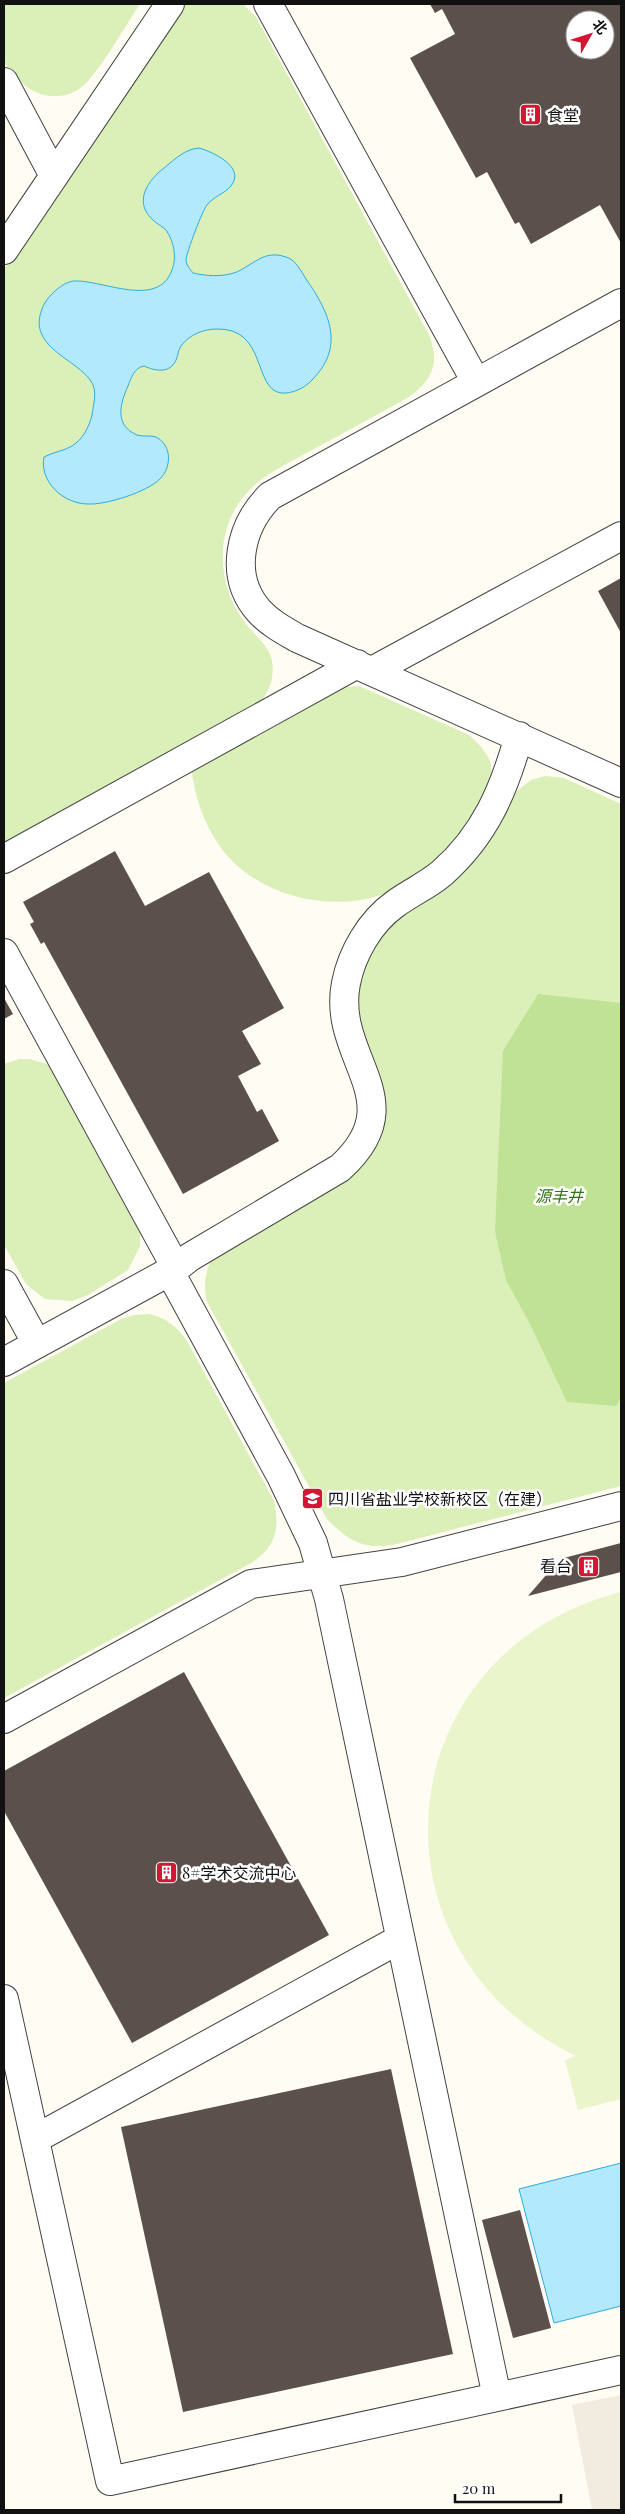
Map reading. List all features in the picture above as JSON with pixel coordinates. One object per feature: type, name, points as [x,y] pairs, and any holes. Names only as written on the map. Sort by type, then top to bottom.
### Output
[{"type":"lane","points":[[5,246],[170,4]]},
{"type":"lane","points":[[268,4],[476,382]]},
{"type":"lane","points":[[4,82],[54,176]]},
{"type":"lane","points":[[621,303],[270,496],[255,513],[245,534],[241,550],[241,569],[250,597],[258,610],[274,625],[297,638],[621,783]]},
{"type":"lane","points":[[4,859],[364,668],[621,536]]},
{"type":"lane","points":[[4,1362],[173,1270],[190,1257],[340,1168],[354,1156],[364,1140],[372,1119],[369,1083],[348,1038],[344,1009],[346,984],[353,960],[365,935],[379,918],[442,873],[476,835],[491,814],[502,791],[519,736]]},
{"type":"lane","points":[[4,954],[281,1476],[312,1543],[329,1599],[497,2397]]},
{"type":"lane","points":[[4,1284],[37,1344]]},
{"type":"lane","points":[[4,1719],[251,1584],[402,1562],[621,1506]]},
{"type":"lane","points":[[35,2139],[400,1939]]},
{"type":"lane","points":[[4,1998],[110,2480],[621,2370]]},
{"type":"green space","points":[[4,4],[140,4],[88,81],[72,93],[63,96],[53,96],[35,92],[26,87],[7,67],[3,45]]},
{"type":"green space","points":[[186,4],[243,4],[256,17],[429,335],[434,362],[429,377],[424,384],[409,397],[285,464],[253,487],[235,509],[228,525],[224,542],[225,576],[229,593],[236,609],[246,624],[265,645],[272,661],[273,673],[270,684],[260,704],[4,847],[4,269],[172,16]]},
{"type":"green space","points":[[359,686],[469,735],[486,753],[492,769],[484,795],[466,829],[452,846],[426,869],[393,890],[371,898],[348,901],[324,901],[300,897],[277,890],[256,879],[237,865],[221,848],[209,829],[201,809],[191,767],[329,692],[345,687]]},
{"type":"green space","points":[[545,776],[564,778],[621,804],[621,1486],[393,1545],[372,1546],[349,1538],[327,1519],[207,1302],[205,1290],[206,1274],[212,1257],[368,1156],[356,1013],[361,969],[376,937],[498,822],[517,791],[531,780]]},
{"type":"green space","name":"源丰井","points":[[538,994],[621,1003],[621,1398],[616,1406],[567,1402],[530,1324],[506,1280],[495,1231],[503,1051]]},
{"type":"green space","points":[[19,1059],[30,1059],[53,1066],[140,1229],[140,1246],[128,1270],[88,1295],[72,1301],[45,1299],[26,1284],[4,1245],[4,1064]]},
{"type":"green space","points":[[149,1314],[171,1323],[187,1341],[274,1501],[276,1528],[274,1536],[267,1550],[253,1562],[4,1698],[4,1383],[121,1319],[134,1315]]},
{"type":"green space","points":[[621,1592],[621,2099],[578,2110],[565,2060],[576,2056],[506,2008],[458,1948],[433,1879],[429,1807],[446,1737],[484,1675],[543,1625]]},
{"type":"shaded area","points":[[621,2395],[621,2510],[592,2510],[572,2405]]},
{"type":"water","points":[[199,148],[226,161],[234,173],[235,179],[228,189],[207,205],[187,255],[188,267],[193,273],[224,275],[234,273],[258,259],[271,255],[289,258],[298,266],[322,304],[330,330],[331,343],[328,355],[322,368],[309,383],[294,391],[281,393],[272,389],[266,381],[252,348],[244,338],[233,331],[217,329],[202,331],[192,336],[181,346],[176,360],[170,368],[157,370],[144,366],[135,371],[121,407],[122,420],[130,431],[139,436],[152,436],[162,441],[168,451],[168,463],[164,474],[146,489],[115,500],[88,504],[70,500],[62,496],[49,483],[43,466],[44,457],[69,448],[82,436],[92,415],[95,396],[94,389],[87,376],[48,344],[42,334],[39,323],[42,309],[56,290],[70,282],[87,282],[129,290],[143,290],[155,288],[165,282],[174,265],[173,244],[166,230],[153,220],[146,211],[143,198],[148,185],[158,173],[185,152]]},
{"type":"water","points":[[621,2163],[621,2306],[554,2323],[519,2189]]},
{"type":"building","name":"食堂","points":[[430,4],[621,4],[621,243],[600,205],[531,244],[519,222],[515,224],[487,172],[476,178],[410,58],[455,34],[442,9],[435,13]]},
{"type":"building","points":[[621,578],[621,633],[598,591]]},
{"type":"building","points":[[115,851],[145,906],[209,872],[284,1008],[242,1031],[261,1064],[238,1076],[257,1112],[262,1109],[279,1141],[183,1194],[44,942],[41,944],[30,924],[34,922],[23,902]]},
{"type":"building","points":[[4,998],[13,1014],[4,1019]]},
{"type":"building","name":"看台","points":[[621,1543],[621,1572],[528,1596],[560,1559]]},
{"type":"building","name":"8#学术交流中心","points":[[184,1672],[329,1935],[132,2043],[4,1811],[4,1771]]},
{"type":"building","points":[[391,2069],[453,2354],[183,2412],[121,2127]]},
{"type":"building","points":[[520,2210],[551,2328],[513,2338],[482,2220]]},
{"type":"place","name":"食堂","points":[[531,115]]},
{"type":"place","name":"四川省盐业学校新校区（在建）","points":[[312,1499]]},
{"type":"place","name":"看台","points":[[588,1566]]},
{"type":"place","name":"8#学术交流中心","points":[[166,1873]]}]
